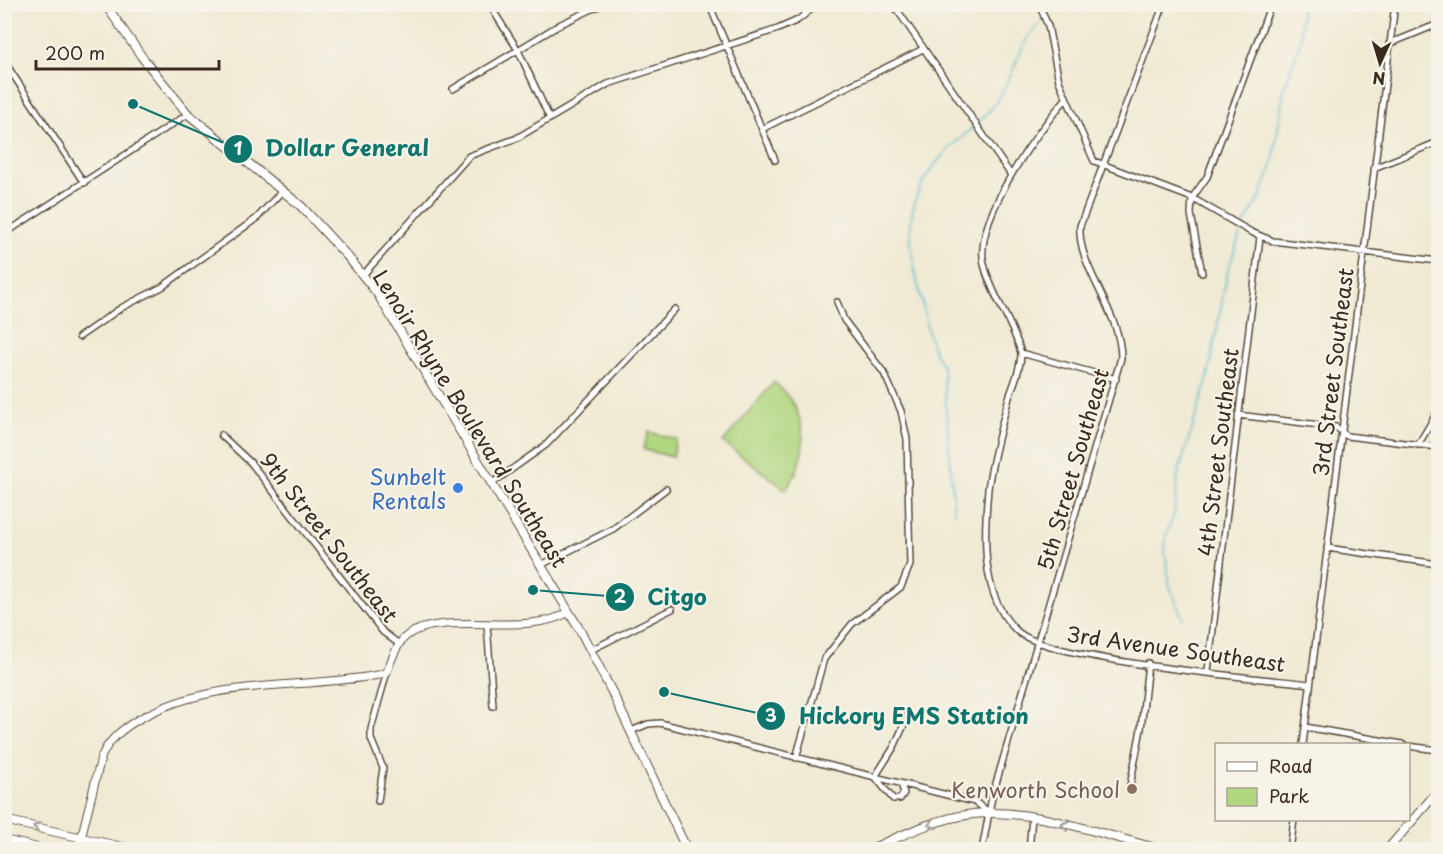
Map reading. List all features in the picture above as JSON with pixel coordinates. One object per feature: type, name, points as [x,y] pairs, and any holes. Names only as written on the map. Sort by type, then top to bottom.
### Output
[{"type":"main road","name":"Lenoir Rhyne Boulevard Southeast","points":[[105,4],[142,57],[188,114],[283,190],[333,239],[390,313],[591,650],[687,849]]},
{"type":"main road","points":[[1387,849],[1438,791]]},
{"type":"main road","points":[[869,849],[942,821],[989,812],[1032,817],[1162,849]]},
{"type":"main road","points":[[4,820],[135,849]]},
{"type":"main road","points":[[4,840],[46,849]]},
{"type":"street","points":[[425,4],[445,9],[458,4]]},
{"type":"street","points":[[489,4],[518,50],[550,119]]},
{"type":"street","points":[[453,89],[561,24],[603,4]]},
{"type":"street","points":[[709,4],[775,160]]},
{"type":"street","points":[[363,275],[463,160],[479,150],[517,138],[608,84],[792,23],[818,4]]},
{"type":"street","points":[[893,4],[1011,175]]},
{"type":"street","points":[[1039,4],[1048,26],[1054,66],[1094,161],[1192,198],[1260,237],[1273,241],[1438,261]]},
{"type":"street","name":"5th Street Southeast","points":[[982,849],[989,812],[1121,358],[1120,336],[1083,249],[1080,235],[1103,164],[1164,4]]},
{"type":"street","points":[[1202,273],[1191,214],[1192,198],[1207,177],[1271,4]]},
{"type":"street","name":"3rd Street Southeast","points":[[1303,743],[1395,4]]},
{"type":"street","points":[[1389,44],[1438,24]]},
{"type":"street","points":[[762,129],[923,49]]},
{"type":"street","points":[[4,61],[84,183]]},
{"type":"street","points":[[1066,99],[1011,175],[990,219],[982,256],[1021,353],[1116,380]]},
{"type":"street","points":[[4,234],[188,114]]},
{"type":"street","points":[[1374,168],[1438,142]]},
{"type":"street","points":[[79,337],[121,308],[162,286],[257,218],[283,190]]},
{"type":"street","name":"4th Street Southeast","points":[[1208,671],[1260,237]]},
{"type":"street","points":[[796,758],[824,659],[852,624],[901,587],[910,565],[907,439],[901,411],[884,373],[844,320],[837,302]]},
{"type":"street","points":[[491,484],[546,444],[675,309]]},
{"type":"street","name":"3rd Avenue Southeast","points":[[1021,353],[992,466],[987,508],[986,550],[991,582],[1004,614],[1019,633],[1084,655],[1310,684]]},
{"type":"street","points":[[1418,444],[1438,411]]},
{"type":"street","points":[[1238,415],[1336,427],[1347,436],[1438,447]]},
{"type":"street","name":"9th Street Southeast","points":[[221,435],[251,463],[383,632],[399,644],[387,672],[371,729],[371,739],[383,768],[378,801]]},
{"type":"street","points":[[541,565],[613,529],[666,489]]},
{"type":"street","points":[[1327,548],[1438,564]]},
{"type":"street","points":[[591,650],[672,609]]},
{"type":"street","points":[[399,644],[411,633],[430,628],[532,623],[554,619],[569,612]]},
{"type":"street","points":[[487,624],[493,706]]},
{"type":"street","points":[[1130,786],[1141,729],[1148,663]]},
{"type":"street","points":[[78,849],[101,758],[112,739],[150,714],[176,701],[206,693],[369,677],[387,672]]},
{"type":"street","points":[[875,777],[894,747],[908,716]]},
{"type":"street","points":[[631,731],[648,724],[660,723],[975,802],[989,812]]},
{"type":"street","points":[[1305,727],[1396,743]]},
{"type":"street","points":[[1410,746],[1438,750]]},
{"type":"street","points":[[875,777],[893,799],[900,799],[904,792],[901,784]]},
{"type":"street","points":[[1029,849],[1032,817]]},
{"type":"street","points":[[1290,849],[1294,821]]},
{"type":"green space","points":[[774,382],[794,406],[802,433],[800,462],[786,490],[723,442]]},
{"type":"green space","points":[[649,432],[676,439],[673,457],[643,448]]},
{"type":"waterway","points":[[954,512],[943,366],[929,336],[913,259],[911,222],[914,204],[932,168],[986,115],[1001,95],[1027,39],[1048,14],[1053,4]]},
{"type":"waterway","points":[[1244,225],[1261,196],[1273,162],[1284,89],[1301,39],[1301,4]]},
{"type":"waterway","points":[[1165,555],[1166,535],[1174,515],[1178,475],[1208,377],[1228,270],[1242,229]]},
{"type":"waterway","points":[[1166,557],[1170,587],[1183,619]]},
{"type":"place","name":"Dollar General","points":[[133,104]]},
{"type":"place","name":"Sunbelt Rentals","points":[[458,488]]},
{"type":"place","name":"Citgo","points":[[533,590]]},
{"type":"place","name":"Hickory EMS Station","points":[[664,692]]},
{"type":"place","name":"Kenworth School","points":[[1132,789]]}]
